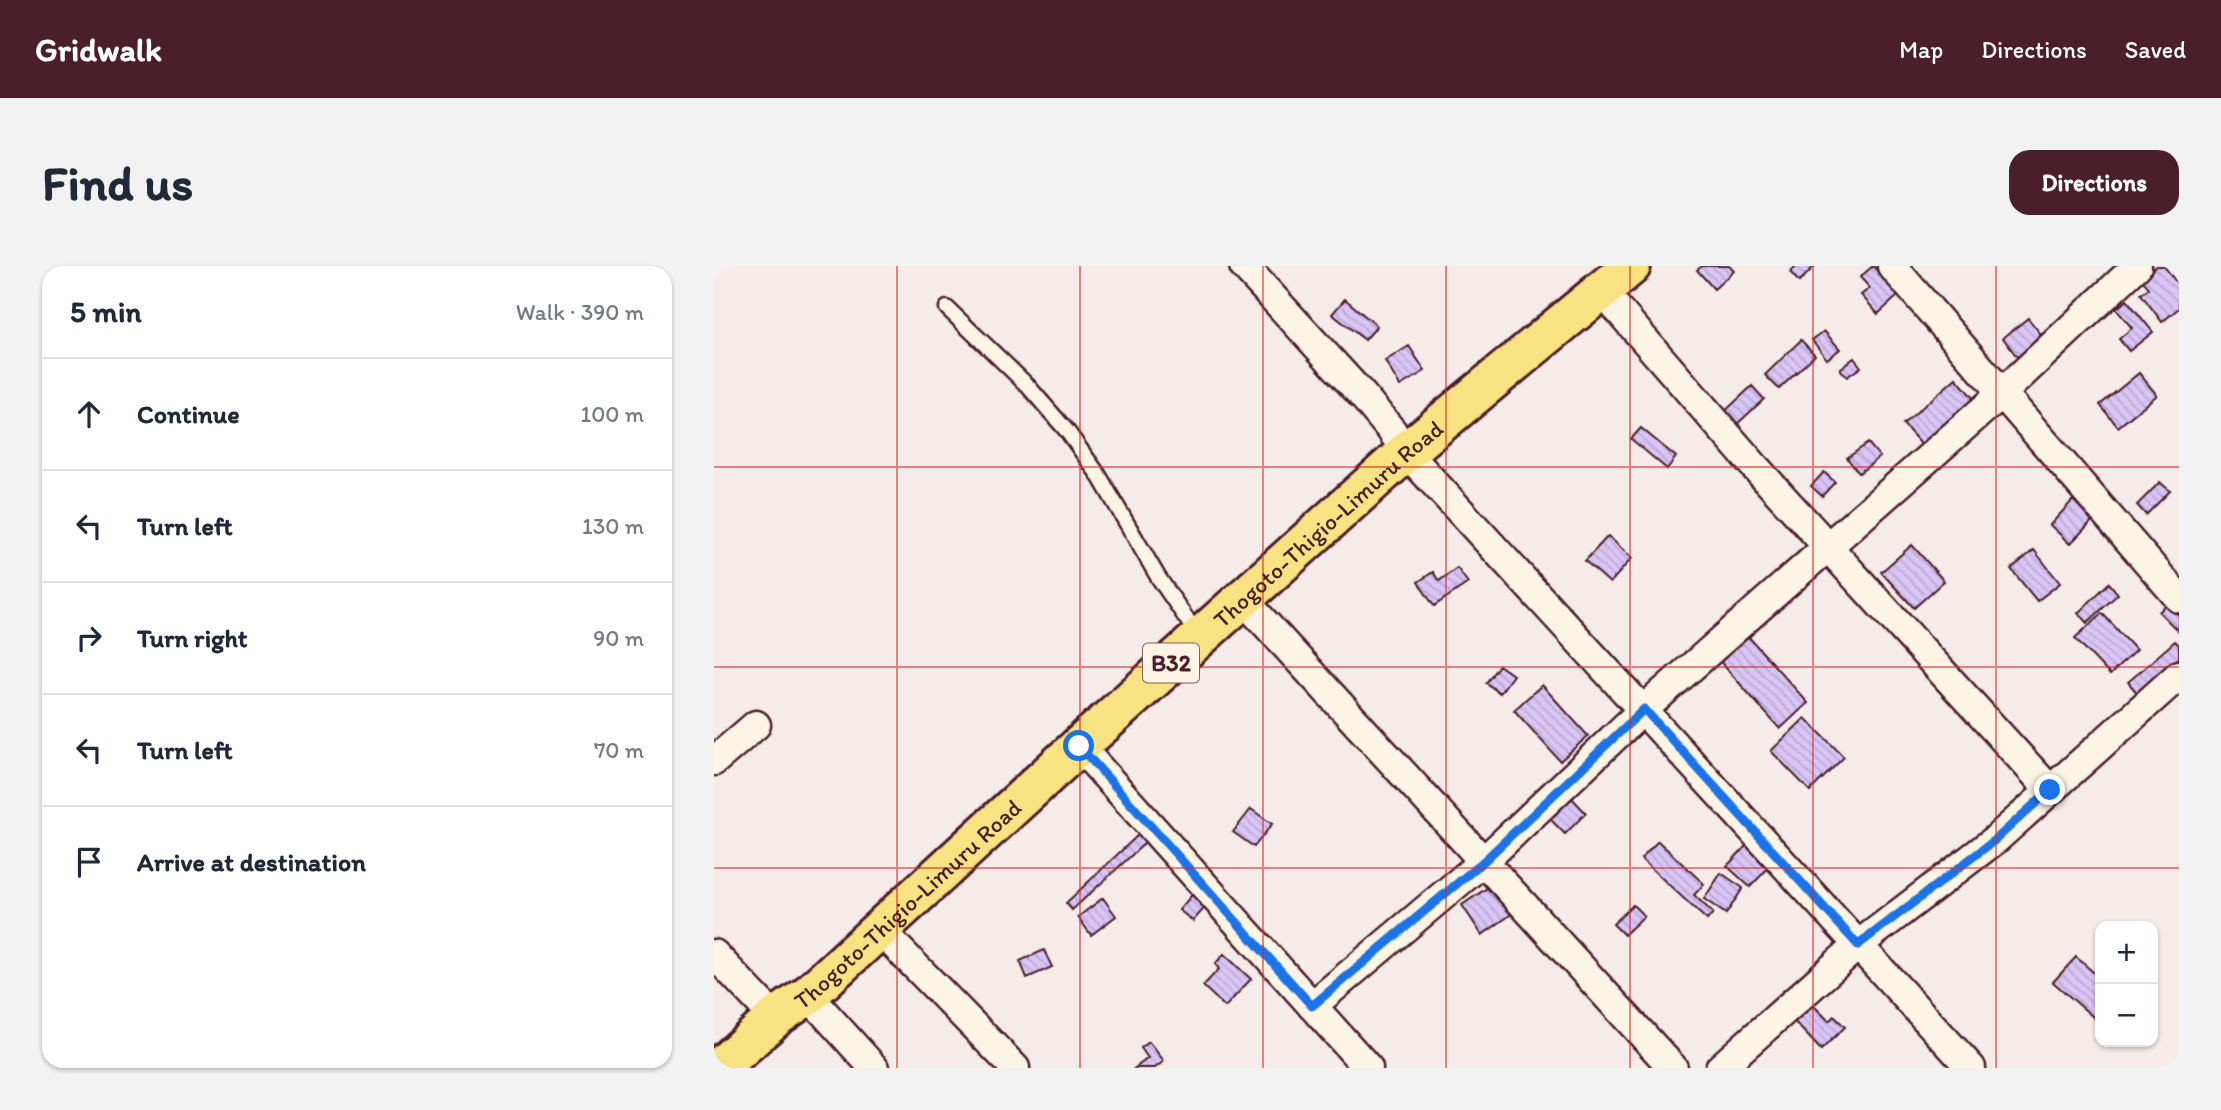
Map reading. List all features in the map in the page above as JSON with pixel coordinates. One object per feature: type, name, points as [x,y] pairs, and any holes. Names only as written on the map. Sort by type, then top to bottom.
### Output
[{"type":"highway","name":"Thogoto-Thigio-Limuru Road","points":[[719,1068],[775,1018],[808,995],[1079,746],[1406,452],[1630,266]]},
{"type":"street","points":[[1892,266],[2179,598]]},
{"type":"street","points":[[1312,1006],[1485,860],[1644,709],[2001,394],[2137,266]]},
{"type":"street","points":[[1260,271],[1392,431],[1406,452],[1971,1068]]},
{"type":"street","points":[[1602,291],[1828,548],[2050,790]]},
{"type":"street","points":[[1243,599],[1673,1068]]},
{"type":"street","points":[[1720,1068],[1858,945],[1995,840],[2179,675]]},
{"type":"street","points":[[714,761],[756,725]]},
{"type":"street","points":[[1079,746],[1368,1068]]},
{"type":"street","points":[[880,930],[1015,1068]]},
{"type":"street","points":[[714,954],[775,1018]]},
{"type":"street","points":[[808,995],[874,1068]]},
{"type":"lane","points":[[947,308],[1027,386],[1067,431],[1098,474],[1158,577],[1199,638]]},
{"type":"building","points":[[1702,266],[1729,266],[1734,271],[1714,289],[1697,270]]},
{"type":"building","points":[[1796,266],[1815,266],[1799,282],[1790,272]]},
{"type":"building","points":[[1873,266],[1899,295],[1878,314],[1861,295],[1870,288],[1860,277]]},
{"type":"building","points":[[2157,266],[2164,266],[2179,286],[2179,308],[2162,322],[2141,294],[2149,288],[2141,278]]},
{"type":"building","points":[[1345,299],[1377,326],[1365,340],[1332,314]]},
{"type":"building","points":[[2127,300],[2153,332],[2129,351],[2119,339],[2132,328],[2116,309]]},
{"type":"building","points":[[2028,318],[2047,342],[2021,362],[2003,338]]},
{"type":"building","points":[[1824,331],[1840,349],[1827,359],[1812,340]]},
{"type":"building","points":[[1801,340],[1815,355],[1779,389],[1765,375]]},
{"type":"building","points":[[1409,346],[1425,371],[1400,386],[1385,361]]},
{"type":"building","points":[[1854,358],[1861,367],[1847,377],[1840,369]]},
{"type":"building","points":[[2139,373],[2157,395],[2118,427],[2100,405]]},
{"type":"building","points":[[1956,378],[1974,399],[1921,444],[1903,424]]},
{"type":"building","points":[[1752,386],[1764,399],[1734,427],[1722,414]]},
{"type":"building","points":[[1641,428],[1676,457],[1667,469],[1631,439]]},
{"type":"building","points":[[1868,443],[1880,457],[1859,473],[1847,458]]},
{"type":"building","points":[[1824,472],[1835,482],[1822,496],[1811,486]]},
{"type":"building","points":[[2160,482],[2170,491],[2146,515],[2137,505]]},
{"type":"building","points":[[2073,500],[2093,520],[2070,544],[2050,525]]},
{"type":"building","points":[[1608,536],[1632,558],[1610,583],[1585,561]]},
{"type":"building","points":[[1912,545],[1944,581],[1914,608],[1881,572]]},
{"type":"building","points":[[2034,550],[2060,583],[2037,601],[2011,569]]},
{"type":"building","points":[[1457,568],[1468,583],[1434,606],[1418,582],[1433,572],[1439,581]]},
{"type":"building","points":[[2109,583],[2118,594],[2087,623],[2078,613]]},
{"type":"building","points":[[2170,601],[2179,610],[2179,632],[2159,612]]},
{"type":"building","points":[[2102,613],[2136,650],[2110,675],[2075,638]]},
{"type":"building","points":[[1746,634],[1808,703],[1780,729],[1718,659]]},
{"type":"building","points":[[2175,641],[2179,645],[2179,658],[2138,694],[2128,682]]},
{"type":"building","points":[[1499,665],[1513,675],[1500,693],[1486,683]]},
{"type":"building","points":[[1542,685],[1588,736],[1560,761],[1514,710]]},
{"type":"building","points":[[1805,718],[1844,757],[1810,791],[1771,751]]},
{"type":"building","points":[[1569,795],[1586,813],[1565,834],[1547,816]]},
{"type":"building","points":[[1251,809],[1272,824],[1254,847],[1233,832]]},
{"type":"building","points":[[1138,835],[1145,843],[1072,910],[1066,903]]},
{"type":"building","points":[[1658,841],[1704,884],[1694,895],[1713,913],[1707,920],[1641,859]]},
{"type":"building","points":[[1748,844],[1771,865],[1750,887],[1727,866]]},
{"type":"building","points":[[1721,873],[1743,888],[1726,914],[1704,899]]},
{"type":"building","points":[[1493,884],[1513,913],[1482,935],[1462,905]]},
{"type":"building","points":[[1196,890],[1210,902],[1193,921],[1179,910]]},
{"type":"building","points":[[1103,898],[1116,916],[1091,935],[1078,917]]},
{"type":"building","points":[[1633,905],[1644,916],[1624,935],[1613,924]]},
{"type":"building","points":[[1044,950],[1052,967],[1027,978],[1020,961]]},
{"type":"building","points":[[1224,954],[1251,979],[1225,1007],[1203,986],[1219,969],[1215,964]]},
{"type":"building","points":[[2076,957],[2095,974],[2095,1019],[2053,982]]},
{"type":"building","points":[[1809,1001],[1829,1021],[1834,1016],[1845,1027],[1821,1050],[1791,1018]]},
{"type":"building","points":[[1149,1042],[1164,1061],[1155,1068],[1135,1068],[1148,1058],[1141,1048]]},
{"type":"route","points":[[1079,746],[1312,1006],[1485,860],[1644,709],[1858,945],[1995,840],[2050,790]]}]
